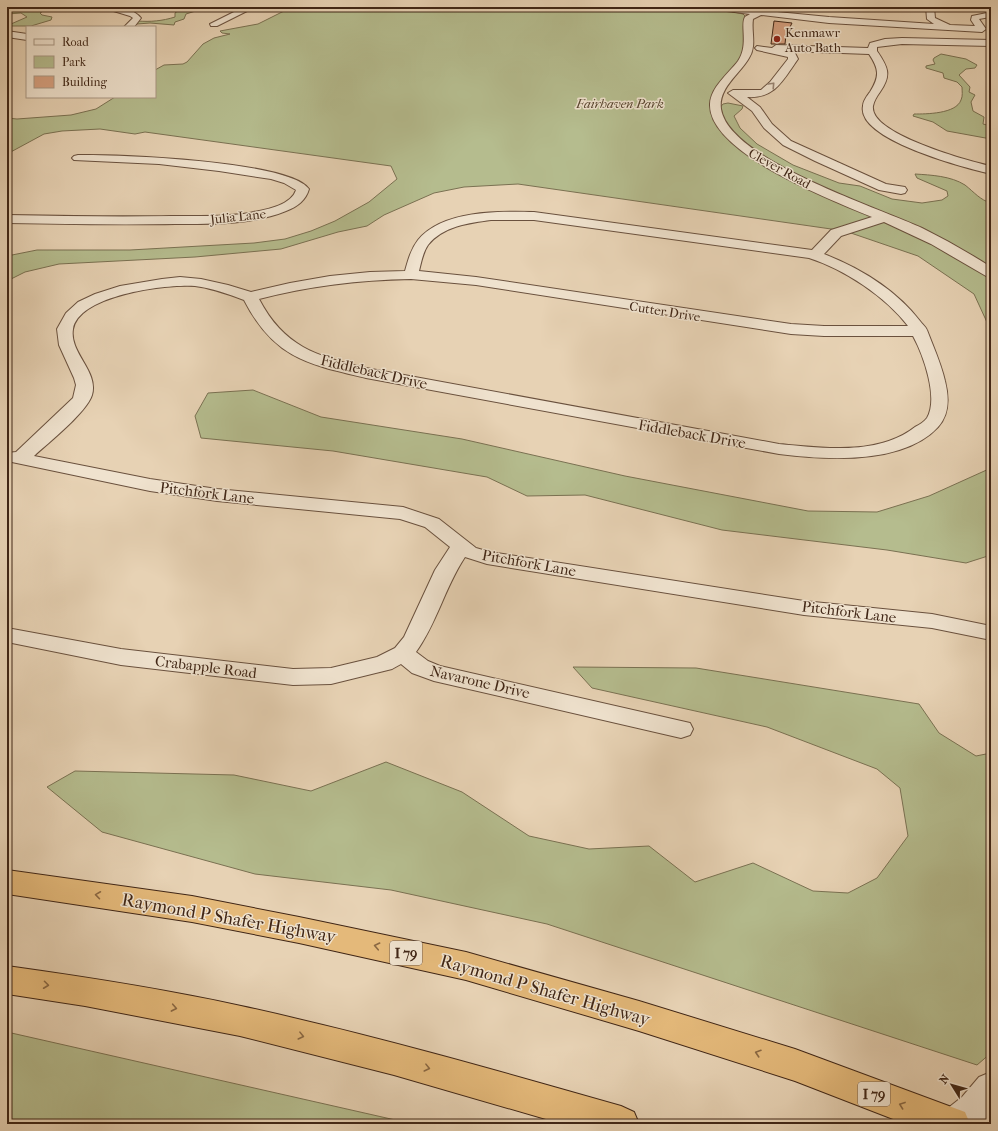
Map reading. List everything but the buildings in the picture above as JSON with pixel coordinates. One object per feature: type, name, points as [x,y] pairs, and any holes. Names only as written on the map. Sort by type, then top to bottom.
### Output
[{"type":"highway","name":"Raymond P Shafer Highway","points":[[7,882],[192,909],[299,930],[466,966],[639,1016],[795,1065],[953,1124]]},
{"type":"highway","points":[[7,980],[77,989],[251,1023],[468,1078],[621,1124]]},
{"type":"street","points":[[110,7],[133,14],[137,18],[130,26]]},
{"type":"street","points":[[214,24],[251,7]]},
{"type":"street","points":[[711,7],[732,10],[767,10],[815,7]]},
{"type":"street","points":[[930,7],[931,19],[952,28]]},
{"type":"street","points":[[721,8],[743,14],[748,21],[755,47]]},
{"type":"street","points":[[748,21],[752,16],[767,10],[829,20],[982,29]]},
{"type":"street","points":[[970,10],[989,15]]},
{"type":"street","points":[[989,15],[975,18],[975,20],[991,39]]},
{"type":"street","points":[[7,34],[26,37]]},
{"type":"street","points":[[872,51],[873,46],[893,41],[991,43]]},
{"type":"street","points":[[755,47],[872,51],[880,60],[883,69],[880,82],[868,108],[868,114],[873,122],[882,130],[906,142],[959,162],[991,170]]},
{"type":"street","points":[[718,92],[755,47]]},
{"type":"street","points":[[718,92],[756,94],[765,92],[782,74],[793,59],[792,55],[755,47]]},
{"type":"street","name":"Clever Road","points":[[718,92],[715,110],[718,120],[726,132],[749,152],[799,180],[885,217],[948,247],[991,273]]},
{"type":"street","points":[[736,93],[756,109],[768,126],[788,143],[802,151],[883,187],[901,190]]},
{"type":"street","name":"Julia Lane","points":[[7,219],[133,221],[248,217],[265,214],[293,203],[301,195],[303,189],[296,184],[268,175],[203,165],[142,159],[78,158]]},
{"type":"street","name":"Fiddleback Drive","points":[[250,297],[265,325],[276,337],[290,347],[308,356],[336,366],[366,373],[739,442],[817,454],[853,453],[887,447],[911,438],[932,423],[939,410],[940,395],[930,354],[920,331],[904,310],[865,280],[815,255],[556,219],[511,215],[485,217],[463,221],[434,232],[424,240],[418,249],[411,275]]},
{"type":"street","points":[[815,255],[836,233],[885,217]]},
{"type":"street","points":[[14,457],[75,407],[81,399],[85,391],[84,383],[66,341],[66,323],[83,307],[103,297],[126,289],[144,285],[193,282],[219,286],[250,297],[303,284],[343,278],[383,275],[411,275]]},
{"type":"street","name":"Cutter Drive","points":[[411,275],[447,277],[476,281],[791,329],[824,331],[920,331]]},
{"type":"street","name":"Pitchfork Lane","points":[[14,457],[150,485],[217,495],[403,513],[432,523],[469,552],[495,559],[804,608],[932,622],[991,633]]},
{"type":"street","points":[[403,654],[414,639],[446,570],[461,547]]},
{"type":"street","name":"Crabapple Road","points":[[7,634],[121,657],[293,677],[331,676],[362,670],[384,663],[403,654]]},
{"type":"street","name":"Navarone Drive","points":[[403,654],[420,667],[434,673],[681,729]]},
{"type":"street","points":[[953,1124],[974,1109],[991,1088]]},
{"type":"green space","points":[[7,7],[48,8],[40,13],[42,15],[52,17],[51,20],[31,26],[11,26],[11,24],[27,17],[21,13],[7,14]]},
{"type":"green space","points":[[183,7],[203,7],[202,9],[186,14],[184,19],[175,22],[174,25],[135,23],[137,21],[156,21],[175,17],[175,13]]},
{"type":"green space","name":"Fairhaven Park","points":[[292,7],[711,7],[743,14],[746,17],[750,47],[718,92],[715,110],[749,152],[823,191],[991,273],[991,331],[974,294],[918,256],[845,231],[518,184],[464,187],[434,193],[384,215],[367,226],[338,232],[281,249],[195,257],[59,264],[25,272],[7,281],[7,256],[37,250],[130,250],[254,243],[285,239],[311,231],[335,221],[369,202],[397,179],[391,166],[145,132],[135,134],[100,129],[62,131],[44,134],[7,154],[7,118],[17,119],[71,115],[96,109],[113,98],[156,98],[156,69],[164,65],[183,64],[187,62],[203,44],[214,38],[230,34],[222,33],[220,31],[258,24]]},
{"type":"green space","points":[[941,54],[966,59],[977,65],[975,68],[966,69],[959,75],[970,87],[969,92],[975,95],[971,102],[973,111],[984,117],[983,124],[991,126],[991,139],[947,131],[933,122],[913,116],[914,114],[947,111],[958,105],[961,100],[962,87],[957,82],[944,78],[943,73],[926,68],[926,66],[935,64],[933,60],[934,58]]},
{"type":"green space","points":[[728,103],[743,106],[742,109],[734,116],[740,128],[757,144],[793,165],[839,183],[860,186],[892,199],[922,203],[942,200],[948,196],[947,191],[917,178],[915,174],[947,178],[965,185],[980,198],[991,203],[991,270],[783,169],[728,132],[718,110],[723,104]]},
{"type":"green space","points":[[253,390],[321,417],[462,439],[625,476],[808,511],[877,512],[929,496],[991,468],[991,555],[966,563],[887,550],[722,530],[585,495],[527,496],[487,477],[333,451],[201,438],[195,416],[208,393]]},
{"type":"green space","points":[[573,667],[696,668],[919,704],[939,733],[976,756],[991,753],[991,1053],[977,1065],[547,924],[391,890],[255,874],[102,832],[47,787],[75,771],[234,775],[311,791],[386,762],[462,792],[529,836],[589,849],[649,846],[695,882],[753,863],[813,891],[848,893],[877,878],[908,836],[900,788],[877,769],[767,727],[592,688]]},
{"type":"green space","points":[[7,1032],[413,1124],[7,1124]]},
{"type":"place","name":"Kenmawr Auto Bath","points":[[777,39]]}]
